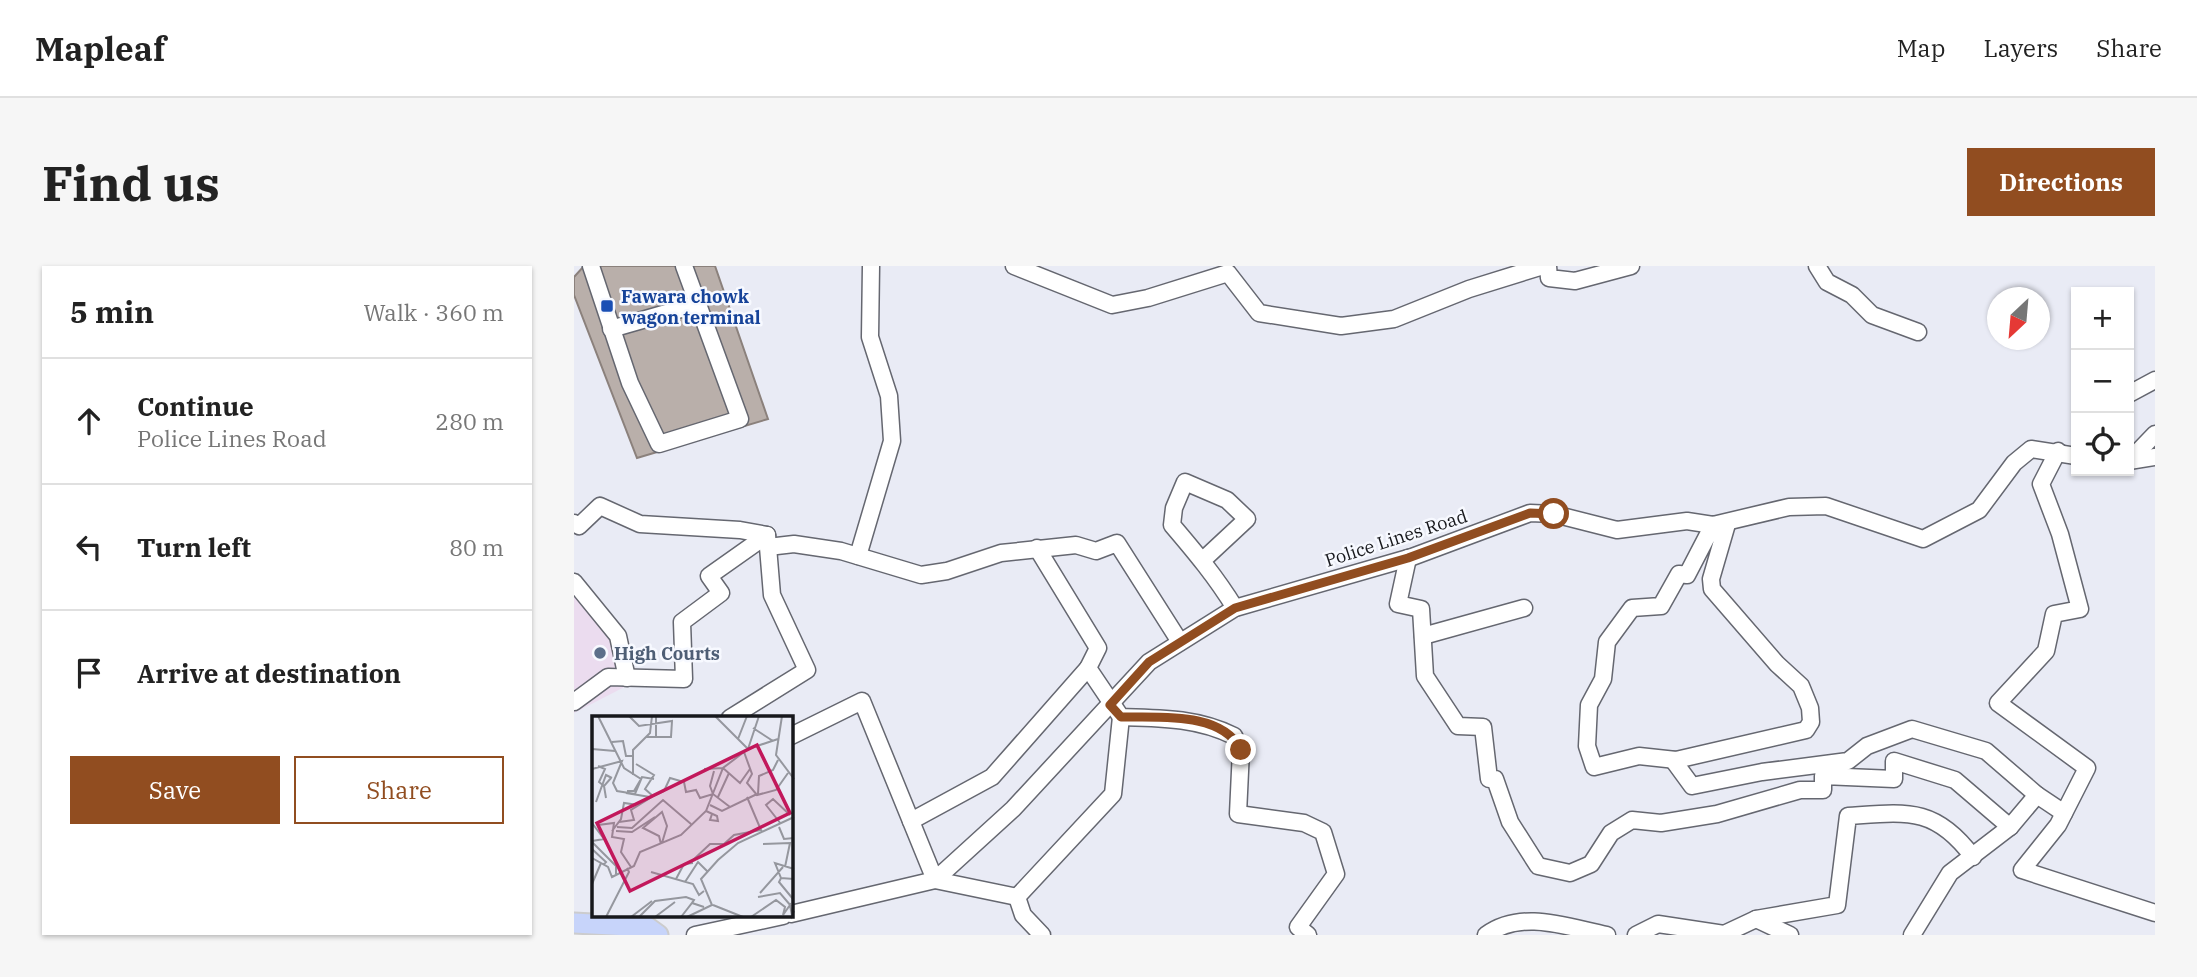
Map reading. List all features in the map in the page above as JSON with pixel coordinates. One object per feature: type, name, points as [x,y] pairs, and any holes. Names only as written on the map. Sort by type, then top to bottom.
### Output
[{"type":"main road","points":[[574,923],[647,927],[658,935]]},
{"type":"street","points":[[591,266],[631,383],[659,444],[740,419],[684,266]]},
{"type":"street","points":[[858,556],[892,441],[889,396],[870,337],[870,266]]},
{"type":"street","points":[[1014,266],[1112,305],[1148,298],[1228,273],[1259,313],[1341,326],[1394,319],[1469,289],[1543,266]]},
{"type":"street","points":[[1548,266],[1549,278],[1576,281],[1631,266]]},
{"type":"street","points":[[1817,266],[1827,282],[1852,295],[1872,315],[1918,332]]},
{"type":"street","points":[[611,329],[698,303]]},
{"type":"street","points":[[2134,391],[2155,380]]},
{"type":"street","points":[[2134,456],[2155,434]]},
{"type":"street","name":"Police Lines Road","points":[[793,914],[935,880],[1116,711],[1149,662],[1235,608],[1408,558],[1530,513],[1554,514],[1617,530],[1687,521],[1720,525],[1789,507],[1826,506],[1923,540],[1979,510],[2014,463],[2031,449],[2071,455]]},
{"type":"street","points":[[2058,451],[2042,484],[2060,534],[2080,609],[2054,614],[2046,651],[1998,703],[2087,768],[2064,813],[2022,870],[2155,913]]},
{"type":"street","points":[[2134,460],[2155,457]]},
{"type":"street","points":[[1203,560],[1247,519],[1227,500],[1185,482],[1174,508],[1172,525],[1203,560],[1235,608]]},
{"type":"street","points":[[574,523],[579,526],[600,506],[640,524],[740,530],[767,541],[858,556],[921,575],[947,572],[1001,553],[1076,545],[1096,551],[1117,543],[1180,642]]},
{"type":"street","points":[[1720,525],[1711,579],[1712,589],[1777,664],[1801,686],[1810,708],[1811,722],[1806,730],[1673,760],[1639,756],[1594,767],[1587,746],[1589,705],[1603,679],[1606,642],[1632,608],[1661,606],[1679,574],[1687,575],[1720,525]]},
{"type":"street","points":[[574,702],[608,677],[684,679],[682,622],[721,593],[709,576],[767,541]]},
{"type":"street","points":[[733,716],[807,670],[772,595],[767,541]]},
{"type":"street","points":[[911,821],[992,777],[1088,668],[1098,648],[1037,548]]},
{"type":"street","points":[[1408,558],[1398,604],[1421,609],[1425,676],[1458,726],[1483,727],[1489,779],[1495,779],[1510,822],[1538,866],[1570,873],[1591,864],[1611,833],[1632,820],[1661,823],[1717,814],[1800,790],[1823,790],[1823,776],[1894,779],[1894,761],[1955,780],[2010,827]]},
{"type":"street","points":[[574,582],[618,636],[626,678]]},
{"type":"street","points":[[1423,636],[1524,608]]},
{"type":"street","points":[[1017,897],[1113,794],[1116,711],[1088,668]]},
{"type":"street","points":[[793,735],[862,701],[935,880],[1017,897]]},
{"type":"street","points":[[1116,711],[1201,723],[1234,736],[1241,750],[1238,814],[1304,822],[1323,832],[1336,874],[1298,927],[1308,935]]},
{"type":"street","points":[[1673,760],[1692,786],[1762,772],[1847,761],[1867,746],[1912,729],[1986,751],[2037,795],[2064,813]]},
{"type":"street","points":[[1912,935],[1950,873],[2010,827],[2037,795]]},
{"type":"street","points":[[1636,935],[1658,924],[1724,934],[1756,919],[1837,905],[1848,816],[1914,815],[1940,823],[1956,833],[1973,857]]},
{"type":"street","points":[[1017,897],[1023,915],[1042,935]]},
{"type":"street","points":[[700,934],[774,918]]},
{"type":"street","points":[[1756,919],[1790,935]]},
{"type":"street","points":[[1486,935],[1496,928],[1521,920],[1539,920],[1608,935]]},
{"type":"shaded area","name":"High Courts","points":[[574,581],[614,626],[638,680],[574,713]]},
{"type":"building","points":[[584,266],[715,266],[768,419],[637,458],[574,295],[574,277]]},
{"type":"place","name":"Fawara chowk wagon terminal","points":[[607,306]]},
{"type":"place","name":"High Courts","points":[[600,653]]},
{"type":"route","points":[[1241,750],[1234,736],[1214,726],[1167,718],[1121,717],[1110,705],[1149,662],[1235,608],[1408,558],[1530,513],[1554,514]]}]
